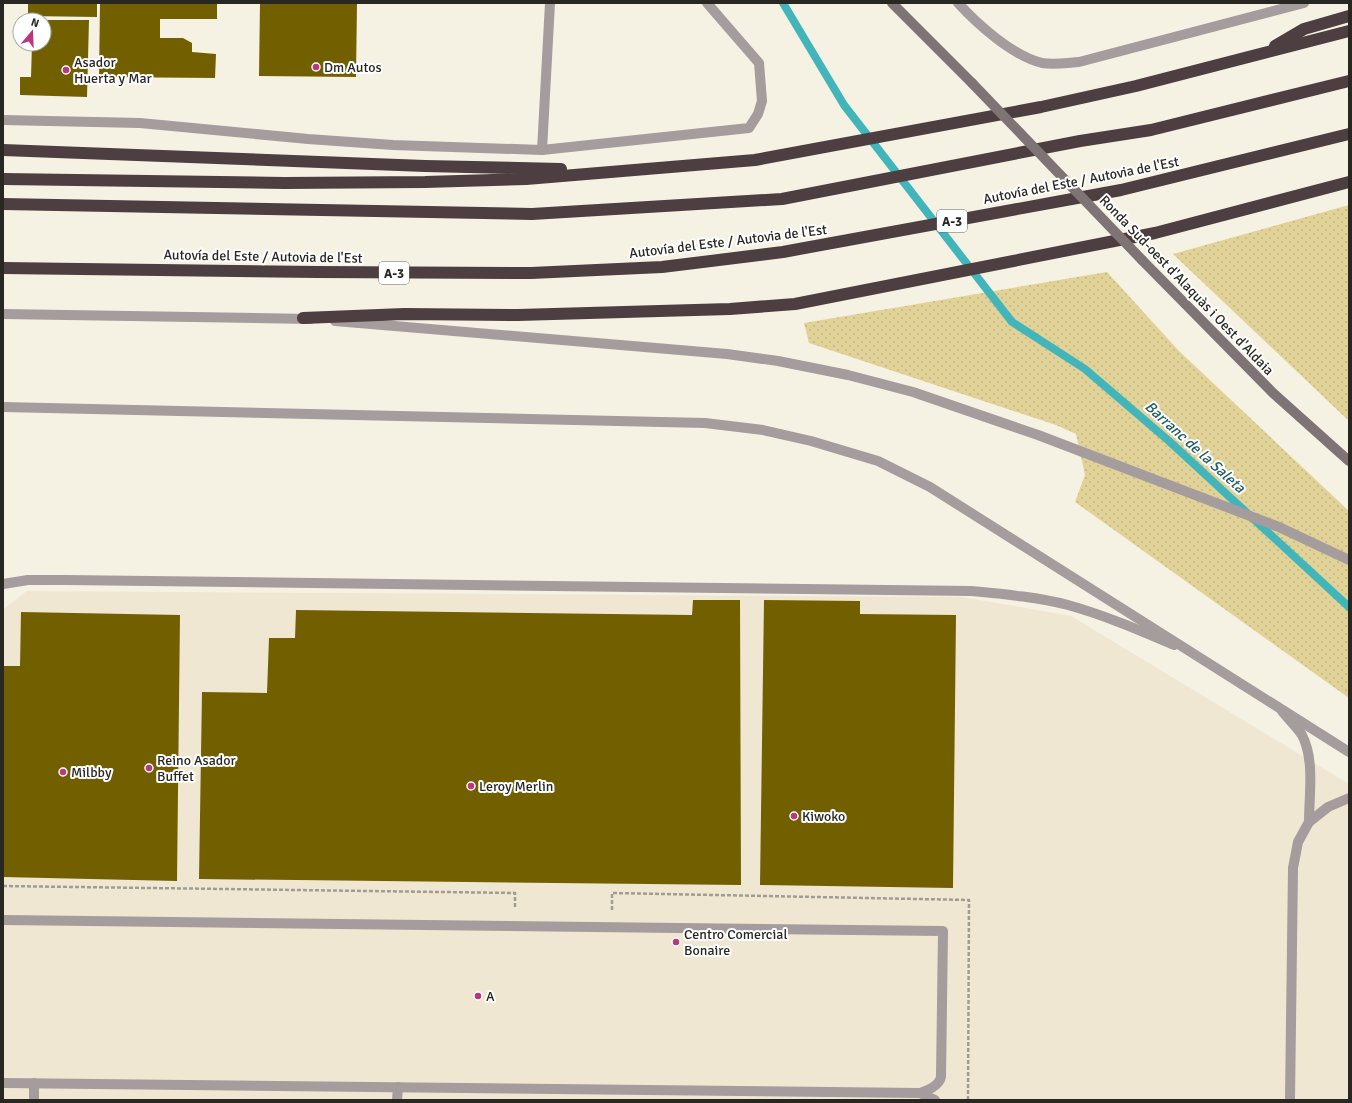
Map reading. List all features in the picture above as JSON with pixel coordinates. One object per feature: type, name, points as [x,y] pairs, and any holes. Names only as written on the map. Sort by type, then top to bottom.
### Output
[{"type":"highway","points":[[1262,54],[1304,29],[1349,16]]},
{"type":"highway","points":[[3,179],[425,182],[526,179],[755,160],[1041,107],[1136,86],[1349,31]]},
{"type":"highway","points":[[3,204],[532,214],[782,199],[1080,141],[1151,130],[1349,81]]},
{"type":"highway","name":"Autovía del Este / Autovia de l'Est","points":[[3,268],[531,273],[662,267],[783,252],[1121,190],[1349,134]]},
{"type":"highway","points":[[3,150],[425,166],[628,171]]},
{"type":"highway","points":[[303,318],[404,314],[518,315],[722,310],[795,304],[1155,233],[1349,182]]},
{"type":"main road","name":"Ronda Sud-oest d'Alaquàs i Oest d'Aldaia","points":[[892,3],[972,83],[1273,394],[1349,461]]},
{"type":"street","points":[[542,150],[550,3]]},
{"type":"street","points":[[3,120],[140,123],[386,145],[542,150],[749,128],[758,114],[762,101],[759,63],[707,3]]},
{"type":"street","points":[[958,3],[1010,49],[1030,59],[1053,64],[1079,62],[1304,3]]},
{"type":"street","points":[[3,314],[303,318],[727,354],[778,361],[848,375],[912,392],[1038,435],[1279,527],[1349,560]]},
{"type":"street","points":[[3,407],[705,423],[763,430],[811,441],[878,461],[930,487],[1349,752]]},
{"type":"street","points":[[3,584],[28,580],[58,580],[971,591],[1010,594],[1066,605],[1118,622],[1188,650]]},
{"type":"street","points":[[1281,709],[1301,735],[1308,751],[1310,776],[1309,822]]},
{"type":"street","points":[[1290,1100],[1293,868],[1298,842],[1309,822],[1328,807],[1349,798]]},
{"type":"street","points":[[3,920],[943,931],[942,1077],[941,1081],[937,1085],[920,1093]]},
{"type":"street","points":[[3,1083],[920,1093],[935,1100]]},
{"type":"street","points":[[34,1083],[34,1100]]},
{"type":"street","points":[[398,1087],[398,1100]]},
{"type":"street","points":[[576,1089],[576,1100]]},
{"type":"shaded area","points":[[1349,205],[1349,421],[1173,254]]},
{"type":"shaded area","points":[[1107,272],[1179,351],[1349,511],[1349,698],[1075,502],[1085,475],[1076,434],[1056,425],[809,343],[804,323]]},
{"type":"shaded area","name":"Centro Comercial Bonaire","points":[[27,591],[963,597],[1071,616],[1349,784],[1349,1100],[3,1100],[3,609]]},
{"type":"building","points":[[28,3],[97,3],[97,17],[52,16],[52,12],[28,12]]},
{"type":"building","points":[[100,3],[217,3],[217,19],[160,19],[160,38],[183,38],[192,43],[192,52],[216,54],[215,78],[99,77]]},
{"type":"building","points":[[260,3],[357,3],[356,77],[259,76]]},
{"type":"building","points":[[52,20],[89,20],[87,97],[20,95],[20,77],[31,77],[32,52],[52,52]]},
{"type":"building","name":"Leroy Merlin","points":[[693,600],[740,600],[741,885],[199,879],[202,692],[267,693],[269,638],[295,638],[296,610],[692,615]]},
{"type":"building","points":[[764,600],[860,601],[860,614],[956,615],[953,888],[760,885]]},
{"type":"building","points":[[21,612],[180,615],[177,881],[3,877],[3,666],[20,666]]},
{"type":"waterway","name":"Barranc de la Saleta","points":[[783,3],[844,105],[1012,322],[1085,369],[1169,441],[1349,607]]},
{"type":"place","name":"Dm Autos","points":[[316,67]]},
{"type":"place","name":"Asador Huerta y Mar","points":[[66,70]]},
{"type":"place","name":"Reino Asador Buffet","points":[[149,768]]},
{"type":"place","name":"Milbby","points":[[63,772]]},
{"type":"place","name":"Leroy Merlin","points":[[471,786]]},
{"type":"place","name":"Kiwoko","points":[[794,816]]},
{"type":"place","name":"Centro Comercial Bonaire","points":[[676,942]]},
{"type":"place","name":"A","points":[[478,996]]}]
